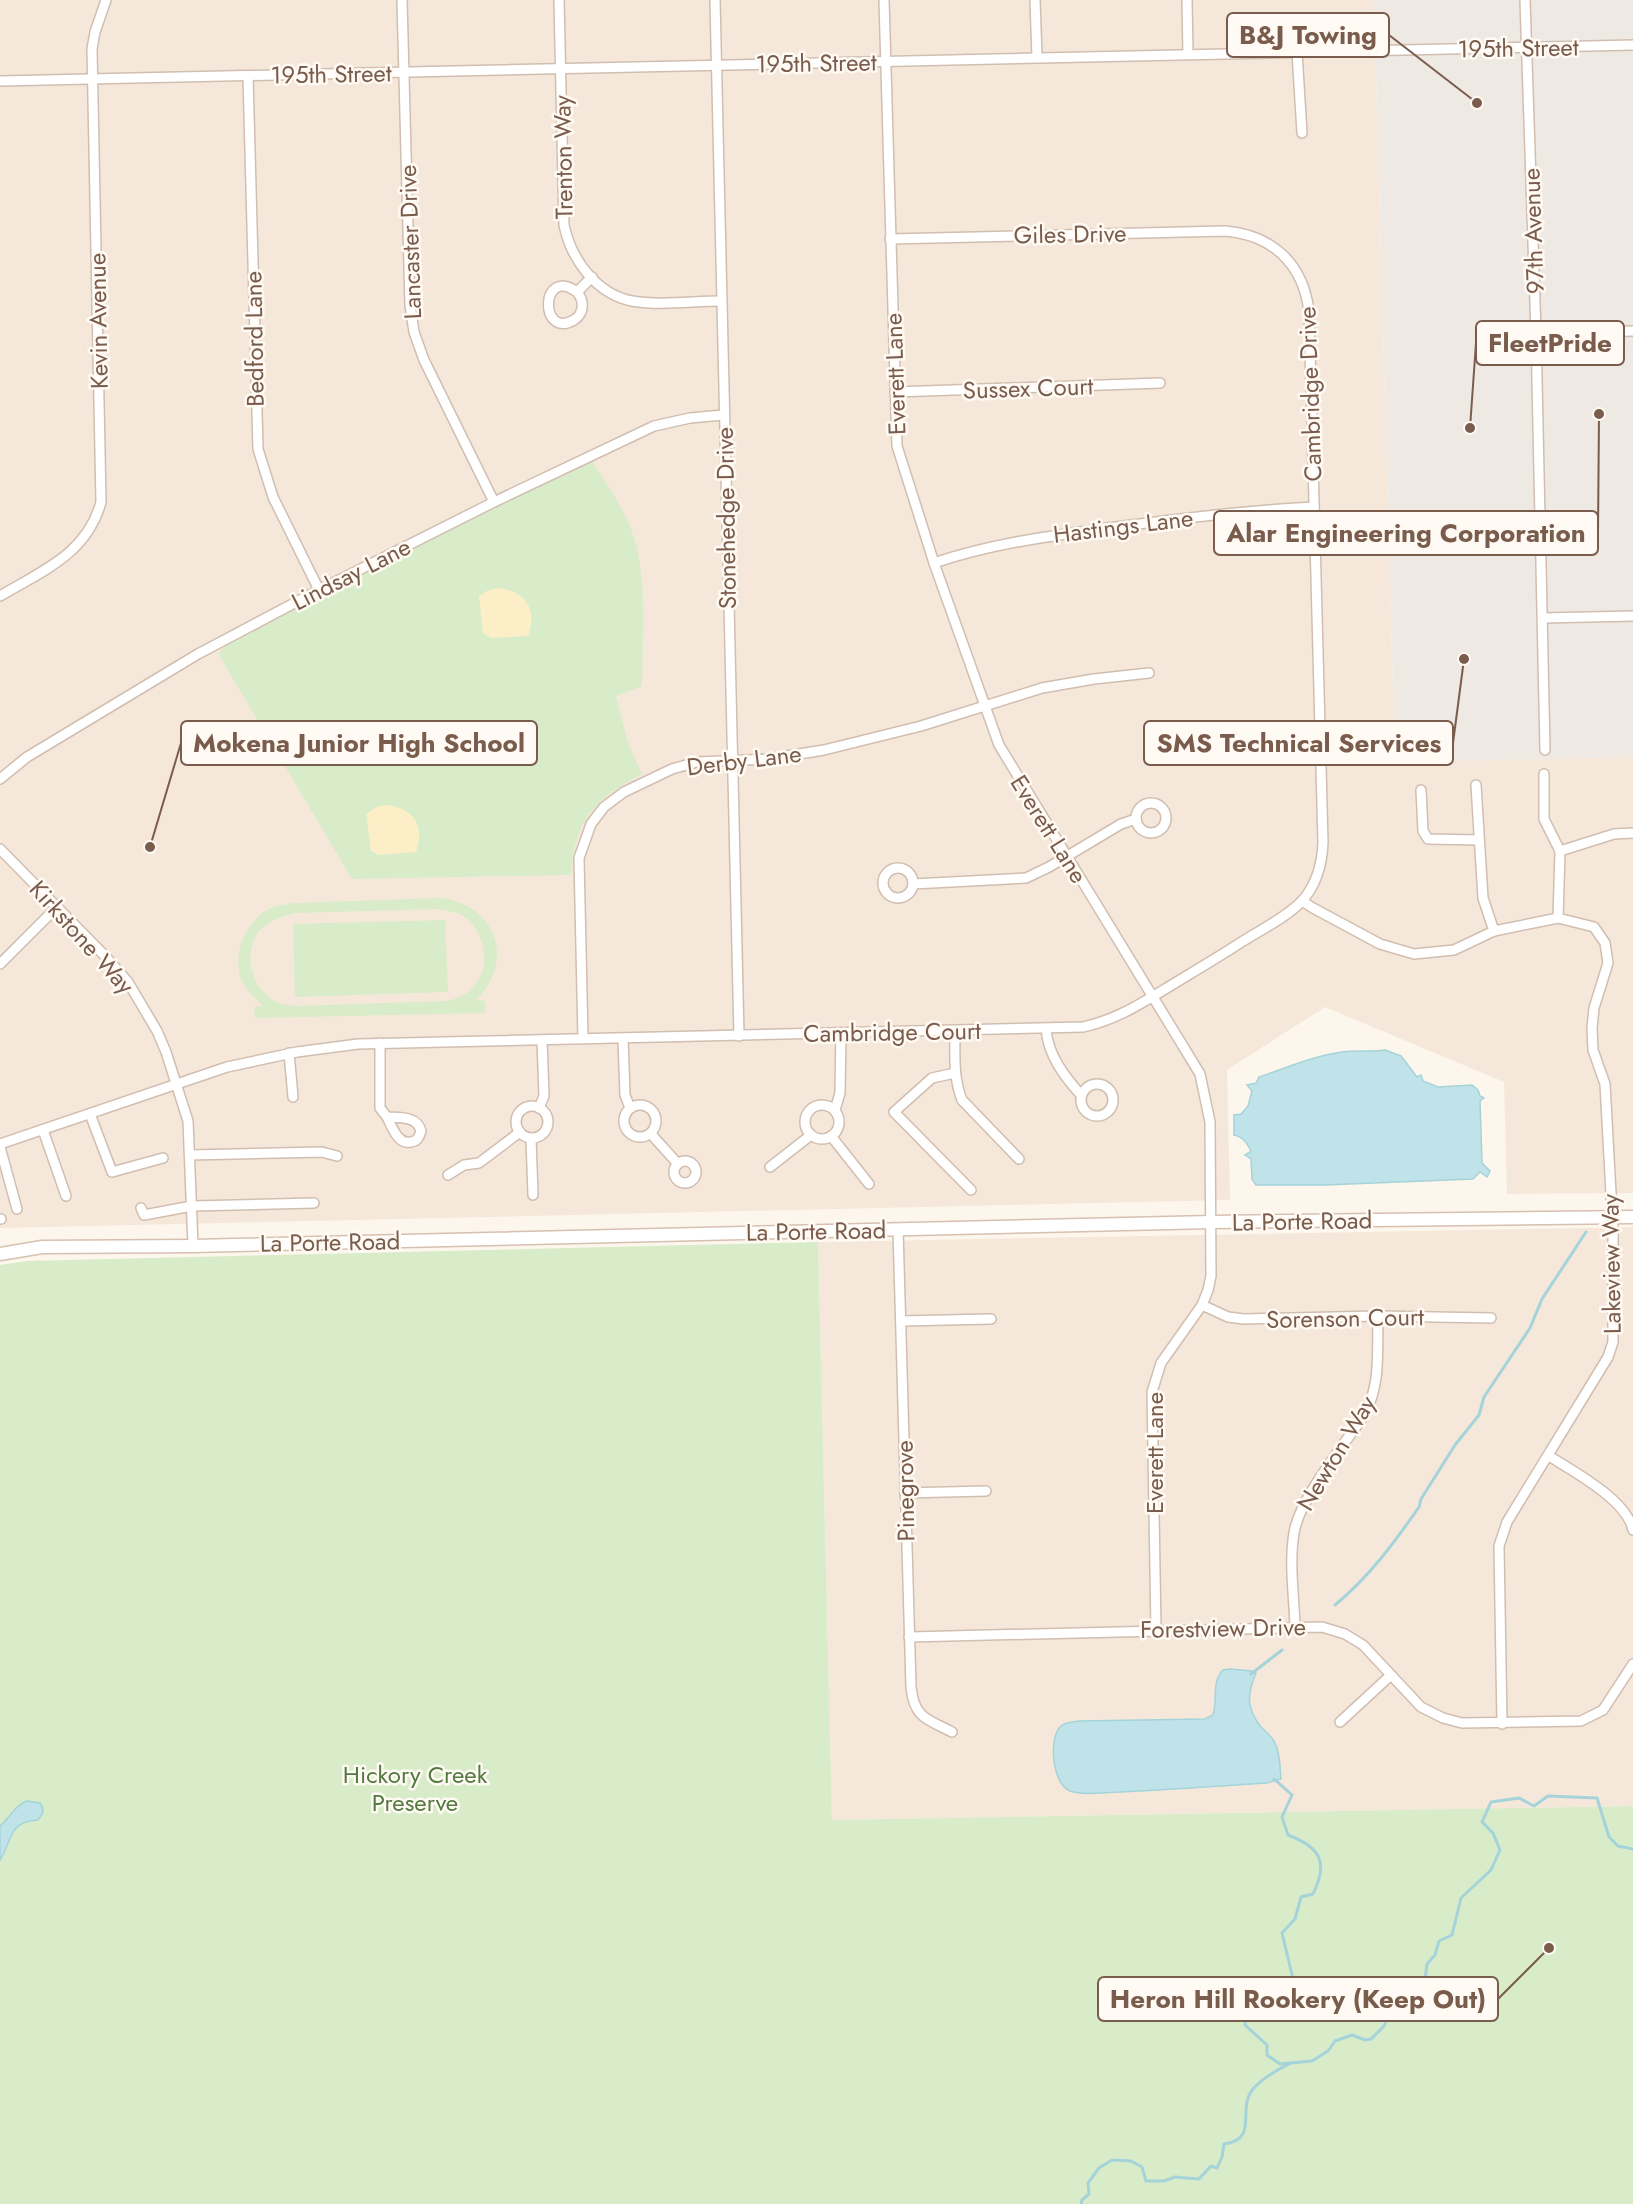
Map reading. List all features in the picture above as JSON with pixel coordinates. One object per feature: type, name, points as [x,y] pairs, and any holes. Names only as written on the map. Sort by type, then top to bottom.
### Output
[{"type":"street","name":"Kevin Avenue","points":[[0,596],[68,556],[88,532],[100,502],[93,40],[106,0]]},
{"type":"street","name":"Lancaster Drive","points":[[402,0],[410,305],[414,332],[424,360],[494,502]]},
{"type":"street","name":"Trenton Way","points":[[559,0],[564,225],[584,271],[613,294],[632,301],[722,301]]},
{"type":"street","name":"Stonehedge Drive","points":[[715,0],[739,1036]]},
{"type":"street","name":"Everett Lane","points":[[884,0],[897,446],[934,562],[999,746],[1200,1074],[1210,1122],[1212,1222],[1209,1290],[1202,1305],[1161,1363],[1152,1392],[1156,1629]]},
{"type":"street","points":[[1035,0],[1037,57]]},
{"type":"street","points":[[1187,0],[1188,54]]},
{"type":"street","name":"97th Avenue","points":[[1525,0],[1536,333],[1545,750]]},
{"type":"street","name":"195th Street","points":[[0,81],[1633,45]]},
{"type":"street","points":[[1297,52],[1302,133]]},
{"type":"street","name":"Bedford Lane","points":[[248,76],[258,449],[273,497],[319,590]]},
{"type":"street","name":"Giles Drive","points":[[890,239],[1215,231],[1250,235]]},
{"type":"street","name":"Cambridge Drive","points":[[1153,996],[1281,917],[1302,901],[1318,874],[1322,858],[1307,297],[1291,263],[1272,246],[1250,235]]},
{"type":"street","points":[[577,291],[592,278]]},
{"type":"street","points":[[1536,333],[1633,331]]},
{"type":"street","name":"Sussex Court","points":[[895,392],[1160,383]]},
{"type":"street","name":"Lindsay Lane","points":[[0,779],[27,757],[198,654],[494,502],[648,428],[679,419],[723,416]]},
{"type":"street","name":"Hastings Lane","points":[[934,562],[978,548],[1025,539],[1238,511],[1314,507]]},
{"type":"street","points":[[1542,618],[1633,616]]},
{"type":"street","name":"Derby Lane","points":[[583,1039],[580,851],[591,824],[614,799],[659,775],[697,762],[768,759],[824,750],[921,726],[1007,698],[1057,685],[1094,678],[1149,673]]},
{"type":"street","points":[[1302,901],[1380,944],[1414,954],[1454,950],[1494,931],[1558,918],[1560,851],[1544,819],[1544,774]]},
{"type":"street","points":[[1476,785],[1483,898],[1494,931]]},
{"type":"street","points":[[1421,790],[1423,831],[1428,839],[1479,840]]},
{"type":"street","points":[[913,884],[1026,878],[1121,824],[1136,819]]},
{"type":"street","points":[[1560,851],[1614,834],[1633,832]]},
{"type":"street","name":"Kirkstone Way","points":[[0,849],[128,982],[157,1030],[177,1083],[188,1121],[193,1246]]},
{"type":"street","points":[[0,964],[57,908]]},
{"type":"street","name":"Lakeview Way","points":[[1502,1724],[1499,1546],[1507,1522],[1608,1357],[1613,1342],[1612,1218],[1605,1084],[1593,1050],[1592,1028],[1594,1008],[1608,963],[1605,943],[1594,927],[1558,918]]},
{"type":"street","name":"Cambridge Court","points":[[17,1209],[0,1145],[227,1067],[289,1053],[380,1043],[1046,1029],[1097,1024],[1126,1012],[1153,996]]},
{"type":"street","points":[[1046,1029],[1050,1049],[1065,1077],[1081,1095]]},
{"type":"street","points":[[955,1031],[954,1073],[962,1100],[1019,1159]]},
{"type":"street","points":[[835,1110],[823,1105],[811,1110],[805,1121],[806,1128],[811,1135],[822,1139],[831,1136],[840,1123],[835,1110],[840,1092],[841,1033]]},
{"type":"street","points":[[623,1039],[625,1095],[630,1108]]},
{"type":"street","points":[[539,1108],[544,1096],[542,1040]]},
{"type":"street","points":[[380,1043],[380,1108],[387,1117]]},
{"type":"street","points":[[289,1053],[293,1097]]},
{"type":"street","points":[[954,1073],[932,1078],[894,1113],[971,1190]]},
{"type":"street","points":[[642,1104],[653,1110],[657,1122],[651,1134],[639,1137],[628,1131],[624,1119],[630,1108],[642,1104]]},
{"type":"street","points":[[533,1106],[539,1108],[547,1117],[548,1123],[542,1134],[531,1138],[520,1132],[516,1121],[521,1110],[533,1106]]},
{"type":"street","points":[[90,1114],[112,1172],[163,1158]]},
{"type":"street","points":[[43,1130],[66,1196]]},
{"type":"street","points":[[448,1175],[464,1165],[479,1163],[520,1132]]},
{"type":"street","points":[[651,1134],[678,1164]]},
{"type":"street","points":[[770,1167],[811,1135]]},
{"type":"street","points":[[831,1136],[869,1184]]},
{"type":"street","points":[[531,1138],[533,1195]]},
{"type":"street","points":[[190,1155],[322,1152],[337,1156]]},
{"type":"street","points":[[141,1208],[144,1215],[192,1206],[314,1203]]},
{"type":"street","name":"La Porte Road","points":[[0,1254],[42,1247],[193,1246],[1212,1222],[1633,1217]]},
{"type":"street","name":"Pinegrove","points":[[898,1229],[911,1687],[914,1705],[919,1715],[952,1732]]},
{"type":"street","name":"Sorenson Court","points":[[1202,1305],[1228,1317],[1245,1319],[1378,1316],[1491,1318]]},
{"type":"street","name":"Newton Way","points":[[1295,1626],[1293,1545],[1296,1522],[1308,1497],[1365,1414],[1371,1401],[1378,1370],[1378,1316]]},
{"type":"street","points":[[900,1321],[991,1318]]},
{"type":"street","points":[[1549,1456],[1610,1496],[1632,1523],[1633,1530]]},
{"type":"street","points":[[905,1493],[986,1491]]},
{"type":"street","name":"Forestview Drive","points":[[909,1636],[1322,1627],[1345,1634],[1363,1645],[1412,1698],[1432,1714],[1462,1724],[1581,1721],[1603,1710],[1633,1664]]},
{"type":"street","points":[[1340,1722],[1391,1675]]},
{"type":"shaded area","points":[[0,0],[1374,0],[1395,762],[1633,757],[1633,1193],[1507,1194],[1504,1082],[1325,1007],[1227,1070],[1230,1200],[0,1228]]},
{"type":"shaded area","points":[[1374,0],[1633,0],[1633,757],[1395,762]]},
{"type":"shaded area","points":[[1633,1227],[1633,1806],[832,1820],[818,1242]]},
{"type":"green space","points":[[592,461],[627,520],[637,547],[643,606],[642,686],[616,696],[628,743],[642,774],[599,802],[590,813],[577,840],[571,875],[352,879],[219,654],[231,642],[264,623]]},
{"type":"green space","points":[[438,898],[458,902],[474,910],[486,921],[494,936],[497,951],[495,968],[488,984],[476,1000],[485,1001],[485,1013],[255,1018],[254,1007],[263,1006],[246,988],[240,976],[238,965],[241,945],[250,926],[265,911],[276,906],[296,903]],"holes":[[[439,909],[457,913],[468,920],[480,937],[483,948],[484,958],[480,978],[467,993],[457,998],[446,1001],[295,1006],[281,1004],[271,999],[256,982],[250,960],[251,949],[261,929],[272,921],[294,913]]]},
{"type":"green space","points":[[445,920],[448,992],[295,997],[293,924]]},
{"type":"green space","name":"Hickory Creek Preserve","points":[[818,1242],[832,1820],[1633,1806],[1633,2204],[0,2204],[0,1265],[26,1261]]},
{"type":"sand","points":[[497,588],[515,593],[527,603],[531,617],[528,636],[491,638],[483,633],[479,596]]},
{"type":"sand","points":[[384,805],[402,809],[414,819],[419,833],[416,852],[379,855],[371,851],[366,814]]},
{"type":"water","points":[[1385,1050],[1401,1056],[1417,1077],[1421,1075],[1423,1081],[1438,1087],[1472,1085],[1478,1090],[1480,1096],[1484,1098],[1480,1101],[1482,1163],[1490,1171],[1487,1177],[1480,1172],[1473,1179],[1325,1185],[1256,1185],[1252,1179],[1251,1159],[1245,1155],[1251,1151],[1240,1137],[1234,1135],[1234,1115],[1241,1114],[1248,1106],[1252,1091],[1247,1085],[1256,1083],[1259,1077],[1321,1056],[1347,1051]]},
{"type":"water","points":[[1223,1670],[1256,1673],[1251,1688],[1250,1707],[1256,1720],[1276,1745],[1281,1779],[1267,1783],[1095,1793],[1070,1791],[1064,1787],[1056,1770],[1053,1750],[1054,1740],[1061,1726],[1079,1721],[1205,1719],[1213,1715],[1219,1675]]},
{"type":"water","points":[[27,1801],[40,1803],[42,1814],[38,1820],[28,1821],[16,1828],[0,1860],[0,1826]]},
{"type":"waterway","points":[[1335,1605],[1380,1559],[1419,1507],[1421,1499],[1455,1445],[1479,1415],[1484,1397],[1530,1328],[1542,1299],[1586,1232]]},
{"type":"waterway","points":[[1251,1674],[1282,1650]]},
{"type":"waterway","points":[[1274,1779],[1292,1795],[1282,1817],[1288,1835],[1308,1845],[1321,1864],[1318,1883],[1313,1894],[1301,1897],[1295,1919],[1282,1933],[1294,1983],[1260,2019],[1246,2016],[1245,2025],[1267,2045],[1267,2055],[1280,2064],[1312,2061],[1328,2051],[1335,2041],[1352,2035],[1365,2040],[1371,2039],[1384,2026],[1388,2017],[1387,2003],[1395,1995],[1425,1980],[1427,1964],[1435,1955],[1439,1941],[1452,1935],[1461,1898],[1491,1870],[1500,1850],[1493,1833],[1482,1822],[1491,1802],[1519,1798],[1534,1806],[1548,1796],[1597,1798],[1609,1837],[1618,1846],[1633,1849]]},
{"type":"waterway","points":[[1081,2204],[1089,2194],[1088,2183],[1099,2168],[1112,2160],[1131,2161],[1142,2167],[1146,2181],[1164,2181],[1175,2177],[1199,2179],[1211,2166],[1217,2168],[1224,2144],[1235,2141],[1245,2130],[1246,2106],[1253,2089],[1265,2078],[1289,2064]]},
{"type":"place","name":"B&J Towing","points":[[1477,103]]},
{"type":"place","name":"Alar Engineering Corporation","points":[[1599,414]]},
{"type":"place","name":"FleetPride","points":[[1470,428]]},
{"type":"place","name":"SMS Technical Services","points":[[1464,659]]},
{"type":"place","name":"Mokena Junior High School","points":[[150,847]]},
{"type":"place","name":"Heron Hill Rookery (Keep Out)","points":[[1549,1948]]}]
